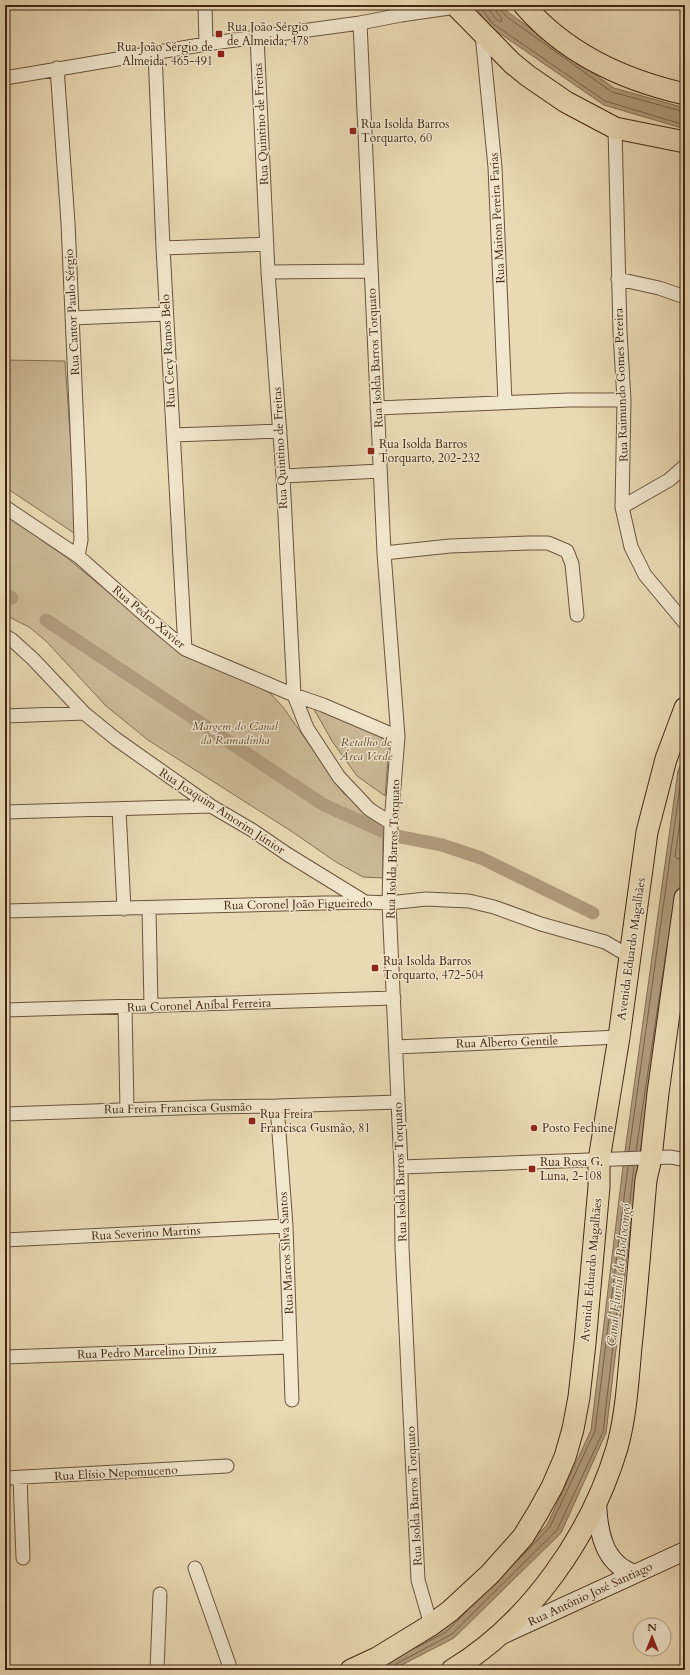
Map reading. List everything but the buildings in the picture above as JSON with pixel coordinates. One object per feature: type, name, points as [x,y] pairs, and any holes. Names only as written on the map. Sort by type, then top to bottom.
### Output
[{"type":"main road","points":[[524,5],[545,28],[593,61],[623,75],[685,94]]},
{"type":"main road","points":[[463,6],[482,34],[528,76],[566,102],[615,128],[685,142]]},
{"type":"main road","name":"Avenida Eduardo Magalhães","points":[[351,1670],[377,1658],[450,1612],[490,1574],[523,1537],[552,1487],[565,1457],[573,1429],[579,1397],[599,1186],[605,1160],[629,956],[647,832],[666,759],[685,708]]},
{"type":"main road","points":[[452,1670],[496,1638],[545,1586],[576,1542],[596,1501],[617,1448],[628,1385],[647,1158],[658,1094],[685,898]]},
{"type":"street","points":[[205,5],[206,44]]},
{"type":"street","points":[[5,78],[155,52],[360,23],[401,15],[463,6]]},
{"type":"street","name":"Rua Isolda Barros Torquato","points":[[360,23],[384,553],[398,737],[391,823],[389,903],[401,1167],[403,1254],[418,1580],[431,1625]]},
{"type":"street","name":"Rua Maiton Pereira Farias","points":[[482,34],[495,167],[505,402]]},
{"type":"street","name":"Rua Quintino de Freitas","points":[[257,37],[268,272],[283,476],[294,696],[307,728],[339,777],[369,809],[391,823]]},
{"type":"street","name":"Rua Cecy Ramos Belo","points":[[155,52],[166,314],[185,649]]},
{"type":"street","name":"Rua Cantor Paulo Sérgio","points":[[57,68],[68,223],[81,526],[81,540],[78,556]]},
{"type":"street","name":"Rua Raimundo Gomes Pereira","points":[[615,128],[618,279],[624,400],[622,507],[631,548],[645,576],[685,623]]},
{"type":"street","points":[[163,248],[267,244]]},
{"type":"street","points":[[268,272],[371,270]]},
{"type":"street","points":[[618,279],[659,288],[685,297]]},
{"type":"street","points":[[72,318],[166,314]]},
{"type":"street","points":[[377,408],[505,402],[624,400]]},
{"type":"street","points":[[173,435],[280,431]]},
{"type":"street","points":[[622,507],[668,480],[685,466]]},
{"type":"street","points":[[283,476],[380,471]]},
{"type":"street","name":"Rua Pedro Xavier","points":[[5,507],[78,556],[185,649],[294,696],[323,705],[398,737]]},
{"type":"street","points":[[384,553],[450,546],[548,543],[567,551],[572,564],[577,615]]},
{"type":"street","name":"Rua Joaquim Amorim Júnior","points":[[5,636],[12,640],[33,659],[84,714],[116,739],[210,806],[252,830],[286,854],[365,902]]},
{"type":"street","points":[[5,716],[84,714]]},
{"type":"street","points":[[5,812],[210,806]]},
{"type":"street","points":[[119,809],[124,909]]},
{"type":"street","name":"Rua Coronel João Figueiredo","points":[[5,911],[149,909],[365,902],[389,903],[426,899],[469,900],[494,907],[541,924],[605,942],[629,956]]},
{"type":"street","points":[[149,909],[151,1006]]},
{"type":"street","name":"Rua Coronel Aníbal Ferreira","points":[[5,1010],[394,998]]},
{"type":"street","points":[[125,1007],[127,1109]]},
{"type":"street","name":"Rua Alberto Gentile","points":[[396,1047],[619,1037]]},
{"type":"street","name":"Rua Freira Francisca Gusmão","points":[[5,1114],[127,1109],[398,1102]]},
{"type":"street","name":"Rua Marcos Silva Santos","points":[[277,1106],[286,1226],[292,1400]]},
{"type":"street","points":[[401,1167],[671,1157],[685,1160]]},
{"type":"street","name":"Rua Severino Martins","points":[[5,1240],[286,1226]]},
{"type":"street","name":"Rua Pedro Marcelino Diniz","points":[[5,1357],[290,1347]]},
{"type":"street","name":"Rua Elísio Nepomuceno","points":[[5,1478],[227,1466]]},
{"type":"street","points":[[20,1478],[23,1558]]},
{"type":"street","points":[[596,1501],[597,1521],[610,1556],[616,1564],[625,1571],[635,1574]]},
{"type":"street","name":"Rua Antônio José Santiago","points":[[496,1638],[685,1551]]},
{"type":"street","points":[[195,1568],[231,1670]]},
{"type":"street","points":[[157,1670],[160,1594]]},
{"type":"green space","points":[[5,360],[65,361],[77,535],[5,487]]},
{"type":"green space","name":"Margem do Canal da Ramadinha","points":[[5,515],[66,557],[148,625],[270,693],[283,707],[344,794],[383,819],[383,878],[363,877],[336,862],[291,831],[148,740],[106,706],[46,641],[29,627],[5,615]]},
{"type":"green space","name":"Retalho de Área Verde","points":[[311,704],[390,735],[385,796],[357,776],[332,741]]},
{"type":"water","points":[[474,5],[502,5],[509,13],[614,88],[685,108],[685,129],[604,105],[489,26]]},
{"type":"water","name":"Canal Fluvial de Bodocongó","points":[[685,754],[685,853],[639,1159],[606,1433],[561,1533],[454,1638],[392,1670],[364,1670],[443,1629],[547,1525],[591,1430],[624,1158],[678,771]]},
{"type":"waterway","points":[[5,593],[12,598]]},
{"type":"waterway","points":[[46,620],[324,805],[391,835],[442,845],[481,858],[593,913]]},
{"type":"place","name":"Rua João Sérgio de Almeida, 478","points":[[219,34]]},
{"type":"place","name":"Rua João Sérgio de Almeida, 465-491","points":[[221,54]]},
{"type":"place","name":"Rua Isolda Barros Torquarto, 60","points":[[353,131]]},
{"type":"place","name":"Rua Isolda Barros Torquarto, 202-232","points":[[371,451]]},
{"type":"place","name":"Rua Isolda Barros Torquarto, 472-504","points":[[375,968]]},
{"type":"place","name":"Rua Freira Francisca Gusmão, 81","points":[[252,1121]]},
{"type":"place","name":"Posto Fechine","points":[[534,1128]]},
{"type":"place","name":"Rua Rosa G. Luna, 2-108","points":[[532,1169]]}]
